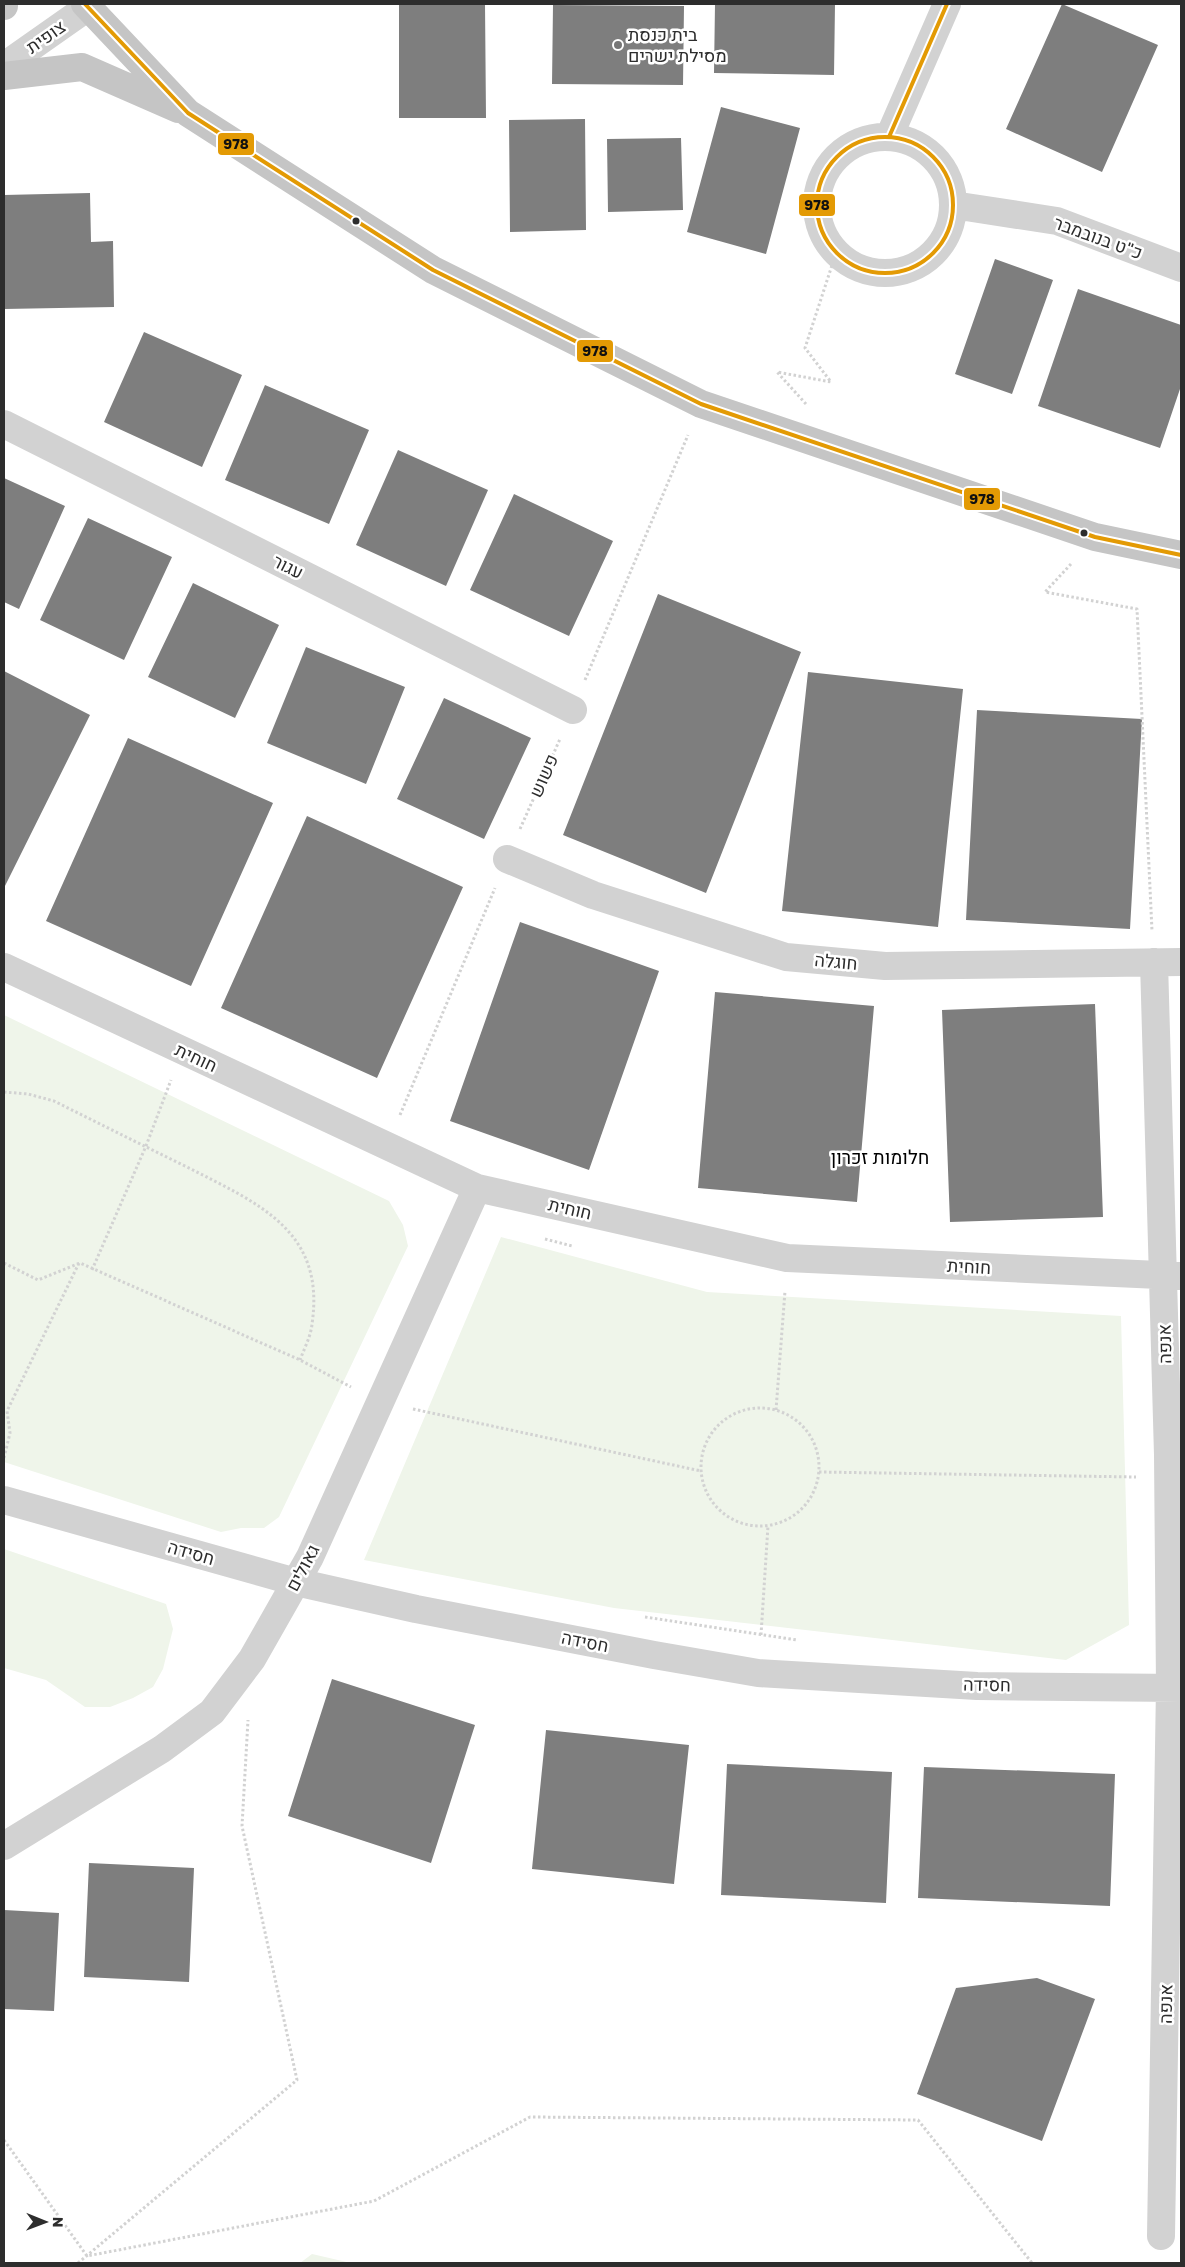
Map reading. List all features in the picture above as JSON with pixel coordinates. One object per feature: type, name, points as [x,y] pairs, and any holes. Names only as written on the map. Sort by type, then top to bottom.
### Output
[{"type":"main road","points":[[87,6],[188,113]]},
{"type":"main road","points":[[4,76],[82,67],[188,113],[433,270],[702,404],[1094,537],[1181,555]]},
{"type":"street","points":[[889,137],[947,4]]},
{"type":"street","name":"צופית","points":[[4,66],[87,6]]},
{"type":"street","points":[[889,137],[909,140],[927,151],[941,166],[950,184],[953,205],[949,228],[938,248],[921,263],[900,272],[877,273],[854,266],[836,252],[823,233],[817,211],[819,187],[829,166],[845,150],[866,139],[889,137]]},
{"type":"street","name":"כ\"ט בנובמבר","points":[[953,205],[1057,221],[1181,268]]},
{"type":"street","name":"עגור","points":[[4,424],[573,710]]},
{"type":"street","name":"חוגלה","points":[[507,859],[593,895],[786,957],[884,966],[1181,962]]},
{"type":"street","name":"אנפה","points":[[1154,962],[1173,1276],[1168,1478],[1176,1687],[1174,2016],[1161,2236]]},
{"type":"street","name":"חוחית","points":[[4,967],[389,1149],[477,1188],[787,1258],[1173,1276]]},
{"type":"street","name":"גאולים","points":[[4,1846],[162,1749],[212,1712],[252,1659],[296,1582],[477,1188]]},
{"type":"street","name":"חסידה","points":[[4,1500],[296,1582],[445,1615],[758,1673],[977,1686],[1176,1687]]},
{"type":"path","points":[[808,407],[777,372],[832,382],[805,348],[836,252]]},
{"type":"path","name":"פשוש","points":[[389,1149],[402,1110],[507,859],[573,710],[702,404]]},
{"type":"path","points":[[1094,537],[1045,592],[1137,609],[1154,962]]},
{"type":"path","points":[[92,1270],[146,1146],[173,1074],[184,1052]]},
{"type":"path","points":[[4,1092],[28,1094],[54,1101],[253,1201],[284,1224],[302,1253],[315,1288],[312,1326],[300,1360]]},
{"type":"path","points":[[776,1410],[787,1258]]},
{"type":"path","points":[[4,1263],[38,1280],[80,1263]]},
{"type":"path","points":[[80,1263],[92,1270],[300,1360],[380,1402],[701,1471]]},
{"type":"path","points":[[4,1458],[10,1433],[7,1411],[80,1263]]},
{"type":"path","points":[[755,1408],[776,1410],[794,1418],[808,1433],[817,1452],[819,1472],[814,1490],[803,1507],[788,1520],[768,1526],[754,1526],[734,1520],[717,1508],[706,1491],[701,1471],[704,1448],[714,1430],[722,1421],[741,1411],[755,1408]]},
{"type":"path","points":[[819,1472],[1168,1478]]},
{"type":"path","points":[[758,1673],[768,1526]]},
{"type":"path","points":[[635,1616],[798,1640]]},
{"type":"path","points":[[78,2263],[297,2080],[242,1826],[248,1718]]},
{"type":"path","points":[[87,2256],[374,2200],[530,2117],[878,2119],[918,2120],[1032,2263]]},
{"type":"path","points":[[4,2140],[87,2256]]},
{"type":"shaded area","points":[[4,1015],[389,1201],[403,1225],[408,1246],[279,1517],[264,1528],[241,1528],[221,1532],[4,1462]]},
{"type":"shaded area","points":[[501,1237],[707,1292],[1121,1316],[1129,1625],[1066,1660],[614,1608],[364,1560]]},
{"type":"shaded area","points":[[4,1549],[166,1604],[173,1629],[163,1669],[153,1687],[133,1698],[110,1707],[85,1707],[46,1680],[4,1668]]},
{"type":"shaded area","points":[[312,2254],[351,2263],[300,2263]]},
{"type":"building","points":[[399,4],[485,4],[486,118],[399,118]]},
{"type":"building","points":[[715,4],[835,4],[834,75],[714,73]]},
{"type":"building","points":[[1062,4],[1158,45],[1102,172],[1006,129]]},
{"type":"building","name":"בית כנסת מסילת ישרים","points":[[553,5],[684,6],[683,85],[552,84]]},
{"type":"building","points":[[721,107],[800,128],[766,254],[687,232]]},
{"type":"building","points":[[585,119],[586,230],[510,232],[509,120]]},
{"type":"building","points":[[681,138],[683,210],[608,212],[607,139]]},
{"type":"building","points":[[90,193],[91,242],[113,241],[114,307],[4,309],[4,195]]},
{"type":"building","points":[[995,259],[1053,280],[1012,394],[955,374]]},
{"type":"building","points":[[1078,289],[1181,325],[1181,386],[1160,448],[1038,406]]},
{"type":"building","points":[[144,332],[242,375],[202,467],[104,422]]},
{"type":"building","points":[[265,385],[369,430],[329,524],[225,480]]},
{"type":"building","points":[[398,450],[488,490],[446,586],[356,545]]},
{"type":"building","points":[[4,478],[65,506],[19,609],[4,602]]},
{"type":"building","points":[[514,494],[613,541],[569,636],[470,590]]},
{"type":"building","points":[[88,518],[172,557],[124,660],[40,620]]},
{"type":"building","points":[[193,583],[279,625],[235,718],[148,677]]},
{"type":"building","points":[[658,594],[801,652],[706,893],[563,835]]},
{"type":"building","points":[[306,647],[405,687],[366,784],[267,743]]},
{"type":"building","points":[[4,671],[90,715],[4,888]]},
{"type":"building","points":[[808,672],[963,689],[938,927],[782,911]]},
{"type":"building","points":[[444,698],[531,738],[484,839],[397,799]]},
{"type":"building","points":[[977,710],[1142,719],[1130,929],[966,920]]},
{"type":"building","points":[[128,738],[273,803],[191,986],[46,921]]},
{"type":"building","points":[[307,816],[463,887],[377,1078],[221,1008]]},
{"type":"building","points":[[520,922],[659,971],[589,1170],[450,1121]]},
{"type":"building","points":[[715,992],[874,1006],[857,1202],[698,1188]]},
{"type":"building","points":[[1095,1004],[1103,1217],[950,1222],[942,1010]]},
{"type":"building","points":[[332,1679],[475,1725],[431,1863],[288,1816]]},
{"type":"building","points":[[546,1730],[689,1745],[674,1884],[532,1869]]},
{"type":"building","points":[[727,1764],[892,1772],[886,1903],[721,1895]]},
{"type":"building","points":[[924,1767],[1115,1774],[1110,1906],[918,1898]]},
{"type":"building","points":[[89,1863],[194,1868],[189,1982],[84,1977]]},
{"type":"building","points":[[4,1910],[59,1913],[54,2011],[4,2009]]},
{"type":"building","points":[[1037,1978],[1095,1999],[1042,2141],[917,2094],[956,1988]]},
{"type":"transit line","name":"978","points":[[85,4],[188,113],[433,270],[701,404],[1095,537],[1181,555]]},
{"type":"transit line","name":"978","points":[[889,137],[947,4]]},
{"type":"transit line","name":"978","points":[[885,137],[911,142],[933,157],[948,179],[953,205],[948,231],[933,253],[911,268],[885,273],[859,268],[837,253],[822,231],[817,205],[822,179],[837,157],[859,142],[885,137]]},
{"type":"place","name":"בית כנסת מסילת ישרים","points":[[618,45]]},
{"type":"district","name":"חלומות זכרון","points":[[880,1157]]}]
